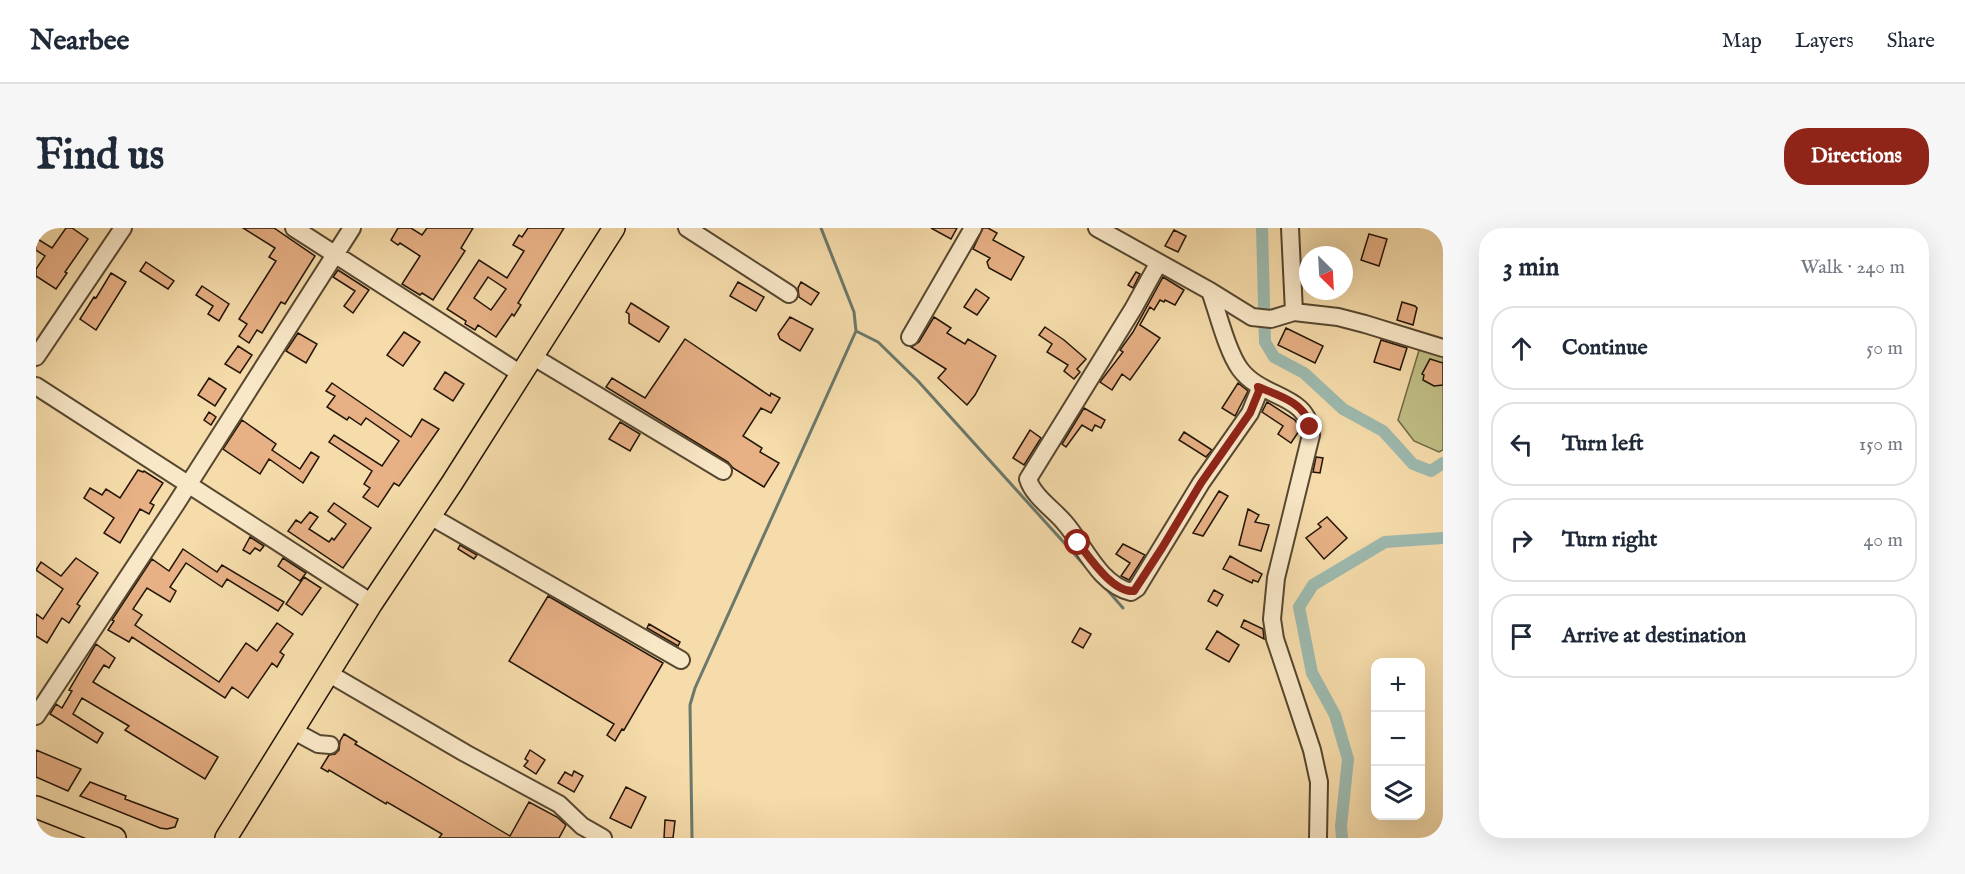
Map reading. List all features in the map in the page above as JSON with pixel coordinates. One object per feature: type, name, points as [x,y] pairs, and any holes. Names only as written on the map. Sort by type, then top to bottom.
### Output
[{"type":"main road","points":[[226,838],[372,603],[614,228]]},
{"type":"main road","points":[[36,807],[115,838]]},
{"type":"street","points":[[36,357],[123,228]]},
{"type":"street","points":[[294,228],[335,255],[527,365],[723,471]]},
{"type":"street","points":[[36,717],[352,228]]},
{"type":"street","points":[[687,228],[789,294]]},
{"type":"street","points":[[910,337],[973,228]]},
{"type":"street","points":[[1097,228],[1210,291],[1246,314],[1264,318],[1294,312],[1365,324],[1443,348]]},
{"type":"street","points":[[1290,228],[1294,312]]},
{"type":"street","points":[[1158,264],[1133,309],[1028,479],[1032,488],[1066,523],[1095,565],[1113,583],[1131,592],[1137,588],[1201,483],[1250,413],[1259,391],[1258,387]]},
{"type":"street","points":[[1210,291],[1240,369],[1258,387],[1299,407],[1307,415],[1310,427],[1311,435],[1276,578],[1272,619],[1275,639],[1312,750],[1319,782],[1318,838]]},
{"type":"street","points":[[36,386],[372,603]]},
{"type":"street","points":[[430,516],[681,660]]},
{"type":"street","points":[[328,673],[465,753],[559,804],[579,832],[603,838]]},
{"type":"street","points":[[292,730],[318,744],[330,745]]},
{"type":"shaded area","points":[[1420,347],[1443,355],[1443,450],[1439,452],[1414,441],[1398,420]]},
{"type":"building","points":[[66,228],[72,228],[88,239],[56,289],[36,276],[36,269],[45,256],[36,250],[36,238],[52,248]]},
{"type":"building","points":[[243,228],[274,228],[315,256],[285,304],[281,302],[262,333],[257,330],[249,343],[239,336],[247,324],[239,319],[276,261],[269,257],[275,248]]},
{"type":"building","points":[[398,228],[411,228],[422,235],[427,228],[473,228],[461,248],[465,251],[433,300],[402,284],[420,256],[391,240]]},
{"type":"building","points":[[528,228],[564,228],[518,303],[521,305],[496,337],[478,325],[475,330],[465,324],[466,321],[447,309],[479,260],[507,278],[524,251],[513,245],[519,235],[522,237]],"holes":[[[488,277],[506,289],[491,310],[474,298]]]},
{"type":"building","points":[[931,228],[957,228],[951,239]]},
{"type":"building","points":[[983,228],[997,233],[993,240],[1024,257],[1011,280],[989,268],[987,262],[990,258],[973,249]]},
{"type":"building","points":[[1174,230],[1186,236],[1178,252],[1165,246]]},
{"type":"building","points":[[1369,234],[1387,239],[1379,266],[1361,260]]},
{"type":"building","points":[[146,262],[174,281],[168,289],[140,271]]},
{"type":"building","points":[[338,270],[369,290],[353,313],[344,306],[355,291],[333,277]]},
{"type":"building","points":[[1136,272],[1140,274],[1133,288],[1128,285]]},
{"type":"building","points":[[111,273],[126,282],[96,330],[80,319]]},
{"type":"building","points":[[1163,277],[1184,290],[1175,305],[1160,300],[1154,310],[1150,307],[1140,325],[1160,338],[1130,380],[1122,374],[1112,390],[1100,382],[1123,352],[1120,350],[1133,332]]},
{"type":"building","points":[[738,282],[764,297],[756,311],[730,296]]},
{"type":"building","points":[[801,282],[819,293],[811,305],[799,297],[798,288]]},
{"type":"building","points":[[202,286],[229,304],[219,321],[208,314],[213,306],[196,295]]},
{"type":"building","points":[[976,289],[989,298],[977,315],[964,307]]},
{"type":"building","points":[[1402,302],[1417,308],[1413,325],[1397,320]]},
{"type":"building","points":[[631,303],[669,327],[659,342],[629,323],[629,314],[626,312]]},
{"type":"building","points":[[790,317],[813,329],[800,351],[780,339],[778,334]]},
{"type":"building","points":[[934,317],[951,328],[947,333],[965,344],[968,339],[996,356],[967,405],[938,378],[946,369],[911,347],[919,342]]},
{"type":"building","points":[[1045,327],[1086,359],[1077,369],[1080,372],[1074,379],[1064,371],[1068,365],[1047,352],[1052,344],[1039,335]]},
{"type":"building","points":[[1286,328],[1323,346],[1315,363],[1278,345]]},
{"type":"building","points":[[404,332],[420,342],[403,366],[387,355]]},
{"type":"building","points":[[298,333],[317,344],[306,363],[286,351]]},
{"type":"building","points":[[685,339],[770,396],[771,393],[780,398],[771,413],[761,408],[743,436],[762,448],[760,452],[779,463],[764,487],[733,468],[728,462],[606,387],[612,378],[645,398]]},
{"type":"building","points":[[1381,340],[1407,348],[1400,370],[1374,362]]},
{"type":"building","points":[[238,346],[252,355],[240,373],[225,364]]},
{"type":"building","points":[[1430,359],[1443,363],[1443,385],[1434,386],[1423,380],[1424,375],[1422,374]]},
{"type":"building","points":[[445,372],[464,384],[453,401],[434,389]]},
{"type":"building","points":[[209,378],[226,389],[215,406],[198,395]]},
{"type":"building","points":[[332,383],[411,437],[422,419],[439,429],[399,486],[394,483],[378,507],[363,497],[370,488],[364,484],[372,471],[329,442],[334,435],[382,466],[399,441],[366,418],[361,425],[349,417],[347,420],[327,407],[335,396],[326,391]]},
{"type":"building","points":[[1238,383],[1248,391],[1235,416],[1222,408]]},
{"type":"building","points":[[1267,402],[1295,420],[1298,425],[1299,431],[1291,443],[1278,434],[1283,426],[1262,412]]},
{"type":"building","points":[[1084,408],[1105,420],[1101,428],[1095,425],[1092,431],[1082,425],[1066,447],[1062,444]]},
{"type":"building","points":[[209,412],[216,417],[211,425],[204,420]]},
{"type":"building","points":[[242,420],[276,444],[272,450],[300,469],[311,452],[319,457],[303,483],[269,459],[260,474],[223,449]]},
{"type":"building","points":[[620,422],[640,434],[630,451],[609,439]]},
{"type":"building","points":[[1030,430],[1041,438],[1024,465],[1013,458]]},
{"type":"building","points":[[1184,432],[1212,450],[1206,457],[1179,440]]},
{"type":"building","points":[[1316,457],[1323,458],[1320,473],[1313,472]]},
{"type":"building","points":[[138,470],[144,471],[163,483],[150,503],[154,505],[149,514],[140,509],[120,543],[104,533],[114,518],[84,498],[90,488],[102,495],[106,489],[120,498]]},
{"type":"building","points":[[1219,491],[1228,496],[1203,536],[1193,533]]},
{"type":"building","points":[[334,503],[371,528],[343,568],[288,531],[296,520],[301,523],[310,512],[318,517],[309,529],[329,542],[332,538],[334,540],[346,524],[328,511]]},
{"type":"building","points":[[1248,509],[1259,515],[1255,522],[1269,525],[1261,551],[1239,545]]},
{"type":"building","points":[[1327,517],[1347,538],[1324,559],[1306,538],[1321,527],[1318,524]]},
{"type":"building","points":[[250,537],[264,546],[260,551],[255,548],[250,554],[243,550]]},
{"type":"building","points":[[1123,544],[1145,555],[1129,580],[1121,576],[1130,563],[1116,554]]},
{"type":"building","points":[[460,545],[477,555],[474,559],[458,549]]},
{"type":"building","points":[[183,549],[217,572],[222,565],[284,602],[278,611],[227,579],[222,587],[186,563],[170,587],[176,591],[170,602],[147,588],[133,609],[142,615],[135,625],[219,682],[246,643],[257,651],[277,623],[293,634],[280,652],[284,655],[277,667],[272,663],[248,698],[232,687],[225,698],[132,637],[129,642],[108,630],[114,621],[112,620],[152,559],[169,571]]},
{"type":"building","points":[[1230,556],[1262,574],[1258,582],[1253,580],[1252,583],[1223,569]]},
{"type":"building","points":[[76,558],[98,573],[77,604],[80,606],[69,623],[62,618],[47,643],[36,636],[36,614],[43,619],[63,589],[36,570],[41,562],[61,576]]},
{"type":"building","points":[[283,558],[306,573],[300,581],[278,566]]},
{"type":"building","points":[[304,577],[321,588],[302,615],[286,604]]},
{"type":"building","points":[[1214,590],[1223,595],[1217,606],[1208,601]]},
{"type":"building","points":[[548,596],[663,663],[624,730],[622,729],[615,741],[607,735],[614,724],[509,661]]},
{"type":"building","points":[[1244,620],[1263,629],[1264,639],[1241,627]]},
{"type":"building","points":[[649,624],[680,642],[678,646],[647,628]]},
{"type":"building","points":[[1080,628],[1091,634],[1083,648],[1072,642]]},
{"type":"building","points":[[1217,631],[1239,645],[1229,662],[1206,649]]},
{"type":"building","points":[[96,644],[115,658],[109,668],[104,665],[93,682],[218,757],[205,779],[125,730],[129,726],[82,698],[73,714],[103,733],[97,743],[50,714],[56,704],[62,708],[72,691],[69,690]]},
{"type":"building","points":[[344,734],[357,742],[355,744],[510,836],[529,802],[557,817],[566,825],[559,838],[439,838],[442,834],[329,770],[328,772],[321,768],[329,755],[339,750]]},
{"type":"building","points":[[36,750],[81,769],[68,791],[36,777]]},
{"type":"building","points":[[530,750],[545,760],[536,774],[524,766],[528,761],[525,759]]},
{"type":"building","points":[[574,771],[583,776],[574,792],[558,783],[565,772],[572,776]]},
{"type":"building","points":[[90,782],[126,796],[125,799],[178,819],[175,827],[160,828],[80,796]]},
{"type":"building","points":[[626,787],[646,797],[631,828],[610,818]]},
{"type":"building","points":[[665,820],[675,821],[673,838],[664,838]]},
{"type":"waterway","points":[[692,838],[690,705],[695,688],[856,331],[854,312],[821,228]]},
{"type":"waterway","points":[[1262,228],[1265,342],[1274,357],[1304,373],[1343,409],[1383,431],[1413,464],[1431,471],[1443,463]]},
{"type":"waterway","points":[[856,331],[878,342],[918,381],[1086,567]]},
{"type":"waterway","points":[[1342,838],[1341,826],[1348,759],[1335,715],[1312,673],[1299,607],[1313,585],[1385,542],[1443,538]]},
{"type":"waterway","points":[[1103,585],[1123,608]]},
{"type":"route","points":[[1078,543],[1113,583],[1126,591],[1134,591],[1201,483],[1250,413],[1259,391],[1258,387],[1299,407],[1307,415],[1310,427]]}]
